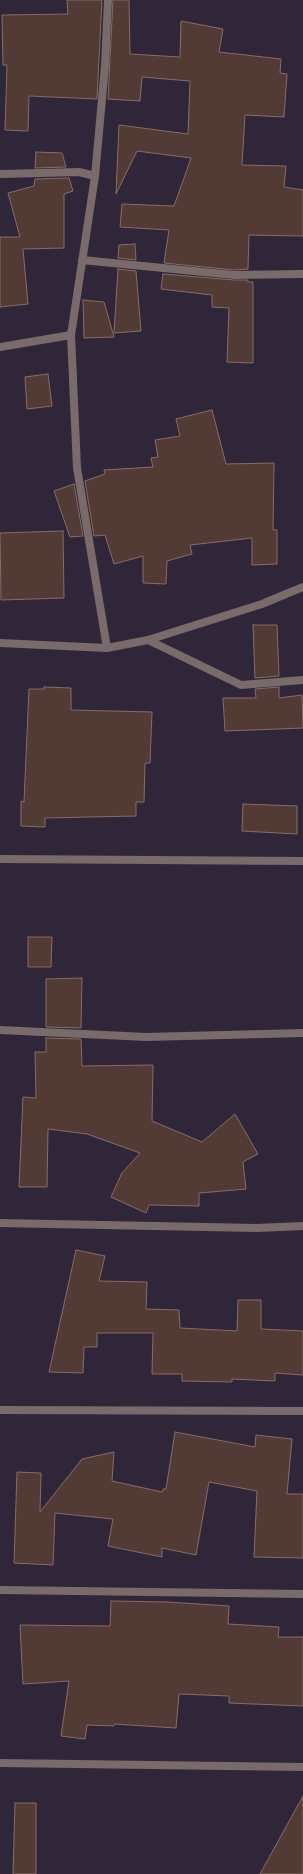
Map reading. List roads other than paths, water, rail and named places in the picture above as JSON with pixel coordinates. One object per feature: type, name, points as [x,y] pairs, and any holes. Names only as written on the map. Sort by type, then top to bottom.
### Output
[{"type":"street","points":[[107,648],[77,468],[71,335],[95,176],[105,66],[108,0]]},
{"type":"street","points":[[0,174],[79,172],[95,176]]},
{"type":"street","points":[[82,260],[234,275],[303,274]]},
{"type":"street","points":[[0,347],[71,335]]},
{"type":"street","points":[[0,643],[107,648],[148,640],[262,604],[303,587]]},
{"type":"street","points":[[148,640],[241,685],[303,680]]},
{"type":"street","points":[[0,859],[303,861]]},
{"type":"street","points":[[0,1030],[146,1037],[303,1033]]},
{"type":"street","points":[[0,1223],[256,1228],[303,1226]]},
{"type":"street","points":[[0,1410],[303,1411]]},
{"type":"street","points":[[0,1590],[303,1594]]},
{"type":"street","points":[[0,1763],[303,1767]]}]
